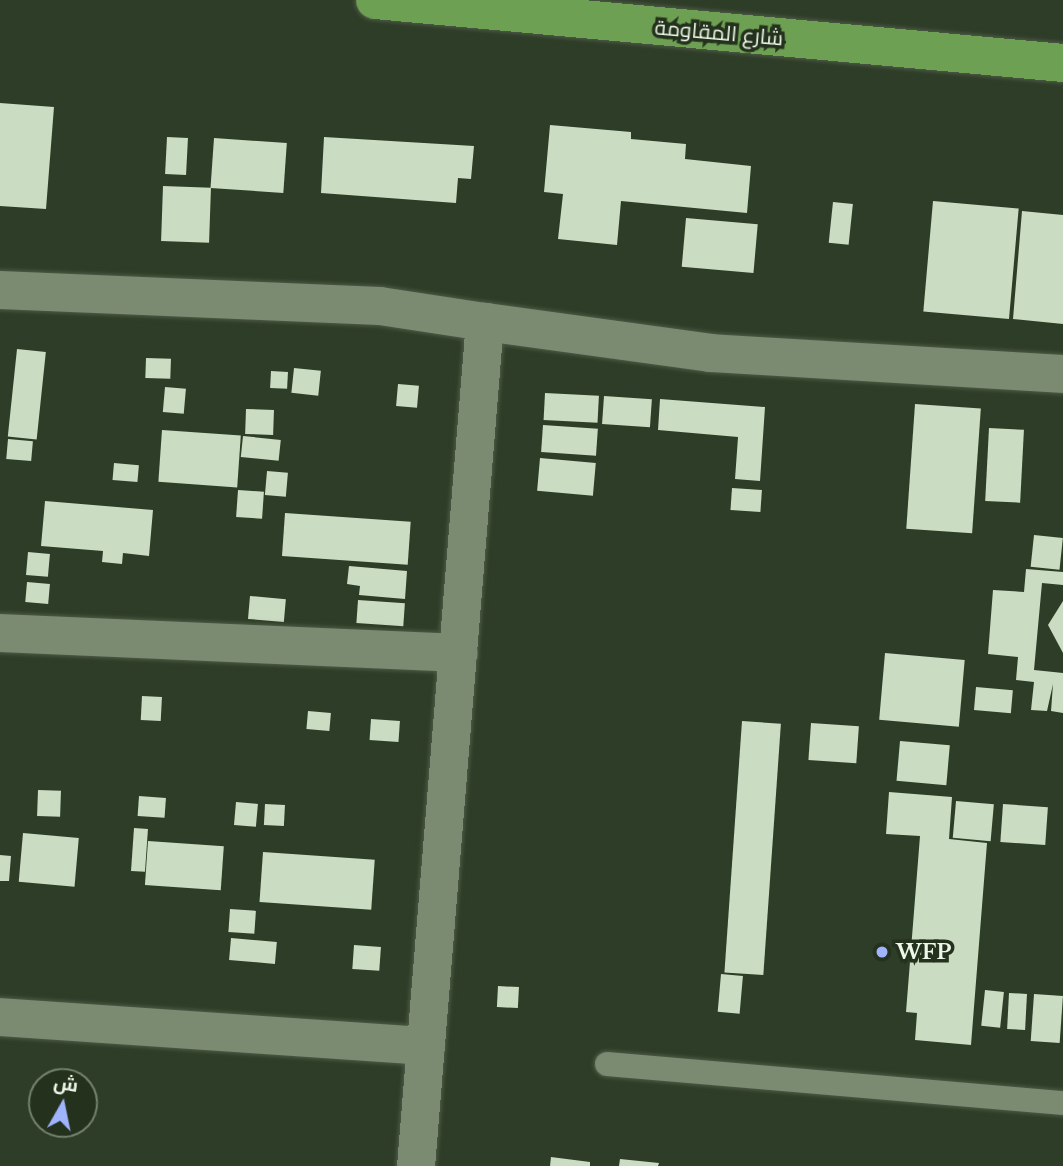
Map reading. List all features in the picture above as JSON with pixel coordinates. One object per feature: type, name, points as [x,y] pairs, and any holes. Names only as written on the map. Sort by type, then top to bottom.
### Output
[{"type":"highway","name":"شارع المقاومة","points":[[375,0],[1063,63]]},
{"type":"street","points":[[0,290],[380,306],[710,353],[1063,374]]},
{"type":"street","points":[[416,1166],[485,322]]},
{"type":"street","points":[[0,634],[459,653]]},
{"type":"street","points":[[0,1017],[426,1046]]},
{"type":"lane","points":[[607,1064],[1063,1103]]},
{"type":"building","points":[[0,103],[54,107],[46,209],[0,206]]},
{"type":"building","points":[[550,125],[631,132],[631,139],[686,144],[685,159],[751,166],[747,213],[621,201],[617,245],[558,239],[563,194],[544,192]]},
{"type":"building","points":[[167,137],[188,138],[186,175],[165,174]]},
{"type":"building","points":[[324,137],[474,146],[471,179],[458,178],[456,203],[321,193]]},
{"type":"building","points":[[214,138],[287,143],[283,193],[211,188]]},
{"type":"building","points":[[163,186],[211,188],[209,243],[161,241]]},
{"type":"building","points":[[933,201],[1019,208],[1009,319],[923,312]]},
{"type":"building","points":[[833,202],[853,204],[849,245],[829,243]]},
{"type":"building","points":[[1022,211],[1063,215],[1063,324],[1013,319]]},
{"type":"building","points":[[686,218],[758,224],[753,273],[682,267]]},
{"type":"building","points":[[17,349],[46,352],[37,440],[8,437]]},
{"type":"building","points":[[146,358],[171,359],[170,379],[145,378]]},
{"type":"building","points":[[294,368],[321,371],[318,396],[291,393]]},
{"type":"building","points":[[271,371],[288,372],[287,389],[270,388]]},
{"type":"building","points":[[398,384],[419,386],[417,408],[396,406]]},
{"type":"building","points":[[165,387],[186,389],[184,414],[163,412]]},
{"type":"building","points":[[545,393],[599,396],[598,423],[544,420]]},
{"type":"building","points":[[604,396],[652,399],[650,427],[602,424]]},
{"type":"building","points":[[660,399],[765,407],[760,481],[735,479],[738,437],[658,430]]},
{"type":"building","points":[[915,404],[981,409],[972,533],[906,529]]},
{"type":"building","points":[[246,409],[274,410],[273,435],[245,434]]},
{"type":"building","points":[[543,425],[598,429],[596,456],[541,452]]},
{"type":"building","points":[[989,428],[1024,430],[1020,503],[985,501]]},
{"type":"building","points":[[162,430],[241,436],[237,487],[158,482]]},
{"type":"building","points":[[243,436],[281,440],[279,461],[241,457]]},
{"type":"building","points":[[8,439],[33,441],[31,461],[6,459]]},
{"type":"building","points":[[540,458],[596,463],[593,496],[537,491]]},
{"type":"building","points":[[114,463],[139,465],[137,482],[113,480]]},
{"type":"building","points":[[267,471],[288,473],[286,497],[265,495]]},
{"type":"building","points":[[732,488],[762,490],[760,512],[730,510]]},
{"type":"building","points":[[238,490],[264,492],[262,519],[236,517]]},
{"type":"building","points":[[45,501],[153,510],[149,556],[123,553],[122,564],[102,562],[103,551],[41,546]]},
{"type":"building","points":[[285,513],[411,522],[408,565],[282,556]]},
{"type":"building","points":[[1034,535],[1063,538],[1059,570],[1031,567]]},
{"type":"building","points":[[28,552],[50,554],[48,577],[26,575]]},
{"type":"building","points":[[349,566],[407,571],[405,599],[359,595],[360,586],[347,584]]},
{"type":"building","points":[[1026,569],[1063,572],[1063,585],[1042,583],[1034,670],[1063,673],[1063,713],[1051,711],[1053,684],[1047,711],[1031,710],[1034,682],[1016,680],[1018,657],[988,654],[993,590],[1024,592]]},
{"type":"building","points":[[27,582],[50,584],[48,604],[25,602]]},
{"type":"building","points":[[250,596],[286,599],[284,622],[248,619]]},
{"type":"building","points":[[358,600],[405,603],[403,626],[356,623]]},
{"type":"building","points":[[1063,601],[1063,653],[1048,625]]},
{"type":"building","points":[[885,653],[965,660],[959,727],[879,720]]},
{"type":"building","points":[[976,687],[1013,690],[1011,713],[974,710]]},
{"type":"building","points":[[142,696],[162,697],[161,721],[141,720]]},
{"type":"building","points":[[308,711],[331,713],[329,731],[306,729]]},
{"type":"building","points":[[371,719],[400,721],[398,742],[370,740]]},
{"type":"building","points":[[742,721],[781,724],[763,975],[724,972]]},
{"type":"building","points":[[811,723],[859,726],[856,763],[808,760]]},
{"type":"building","points":[[900,741],[950,745],[946,785],[897,781]]},
{"type":"building","points":[[38,790],[61,791],[60,817],[37,816]]},
{"type":"building","points":[[889,792],[952,797],[949,839],[987,843],[971,1045],[915,1040],[917,1013],[906,1012],[920,836],[886,834]]},
{"type":"building","points":[[139,796],[166,798],[165,818],[138,816]]},
{"type":"building","points":[[956,801],[994,804],[991,841],[953,838]]},
{"type":"building","points":[[236,802],[258,804],[256,827],[234,825]]},
{"type":"building","points":[[265,804],[285,805],[284,826],[264,825]]},
{"type":"building","points":[[1003,804],[1048,807],[1045,845],[1000,842]]},
{"type":"building","points":[[134,828],[148,829],[145,872],[131,871]]},
{"type":"building","points":[[23,833],[79,838],[75,887],[19,882]]},
{"type":"building","points":[[148,841],[224,846],[221,890],[145,885]]},
{"type":"building","points":[[263,852],[375,860],[371,910],[260,902]]},
{"type":"building","points":[[0,855],[11,856],[9,881],[0,881]]},
{"type":"building","points":[[230,909],[256,911],[254,934],[228,932]]},
{"type":"building","points":[[231,938],[277,942],[275,964],[229,960]]},
{"type":"building","points":[[354,945],[381,947],[379,971],[352,969]]},
{"type":"building","points":[[721,974],[743,976],[740,1014],[718,1012]]},
{"type":"building","points":[[498,986],[519,987],[518,1008],[497,1007]]},
{"type":"building","points":[[985,990],[1004,992],[1000,1028],[981,1026]]},
{"type":"building","points":[[1009,993],[1027,994],[1025,1030],[1007,1029]]},
{"type":"building","points":[[1034,994],[1063,996],[1060,1043],[1031,1041]]},
{"type":"building","points":[[551,1157],[590,1162],[590,1166],[550,1166]]},
{"type":"building","points":[[620,1159],[659,1163],[658,1166],[619,1166]]},
{"type":"place","name":"WFP","points":[[882,952]]}]
